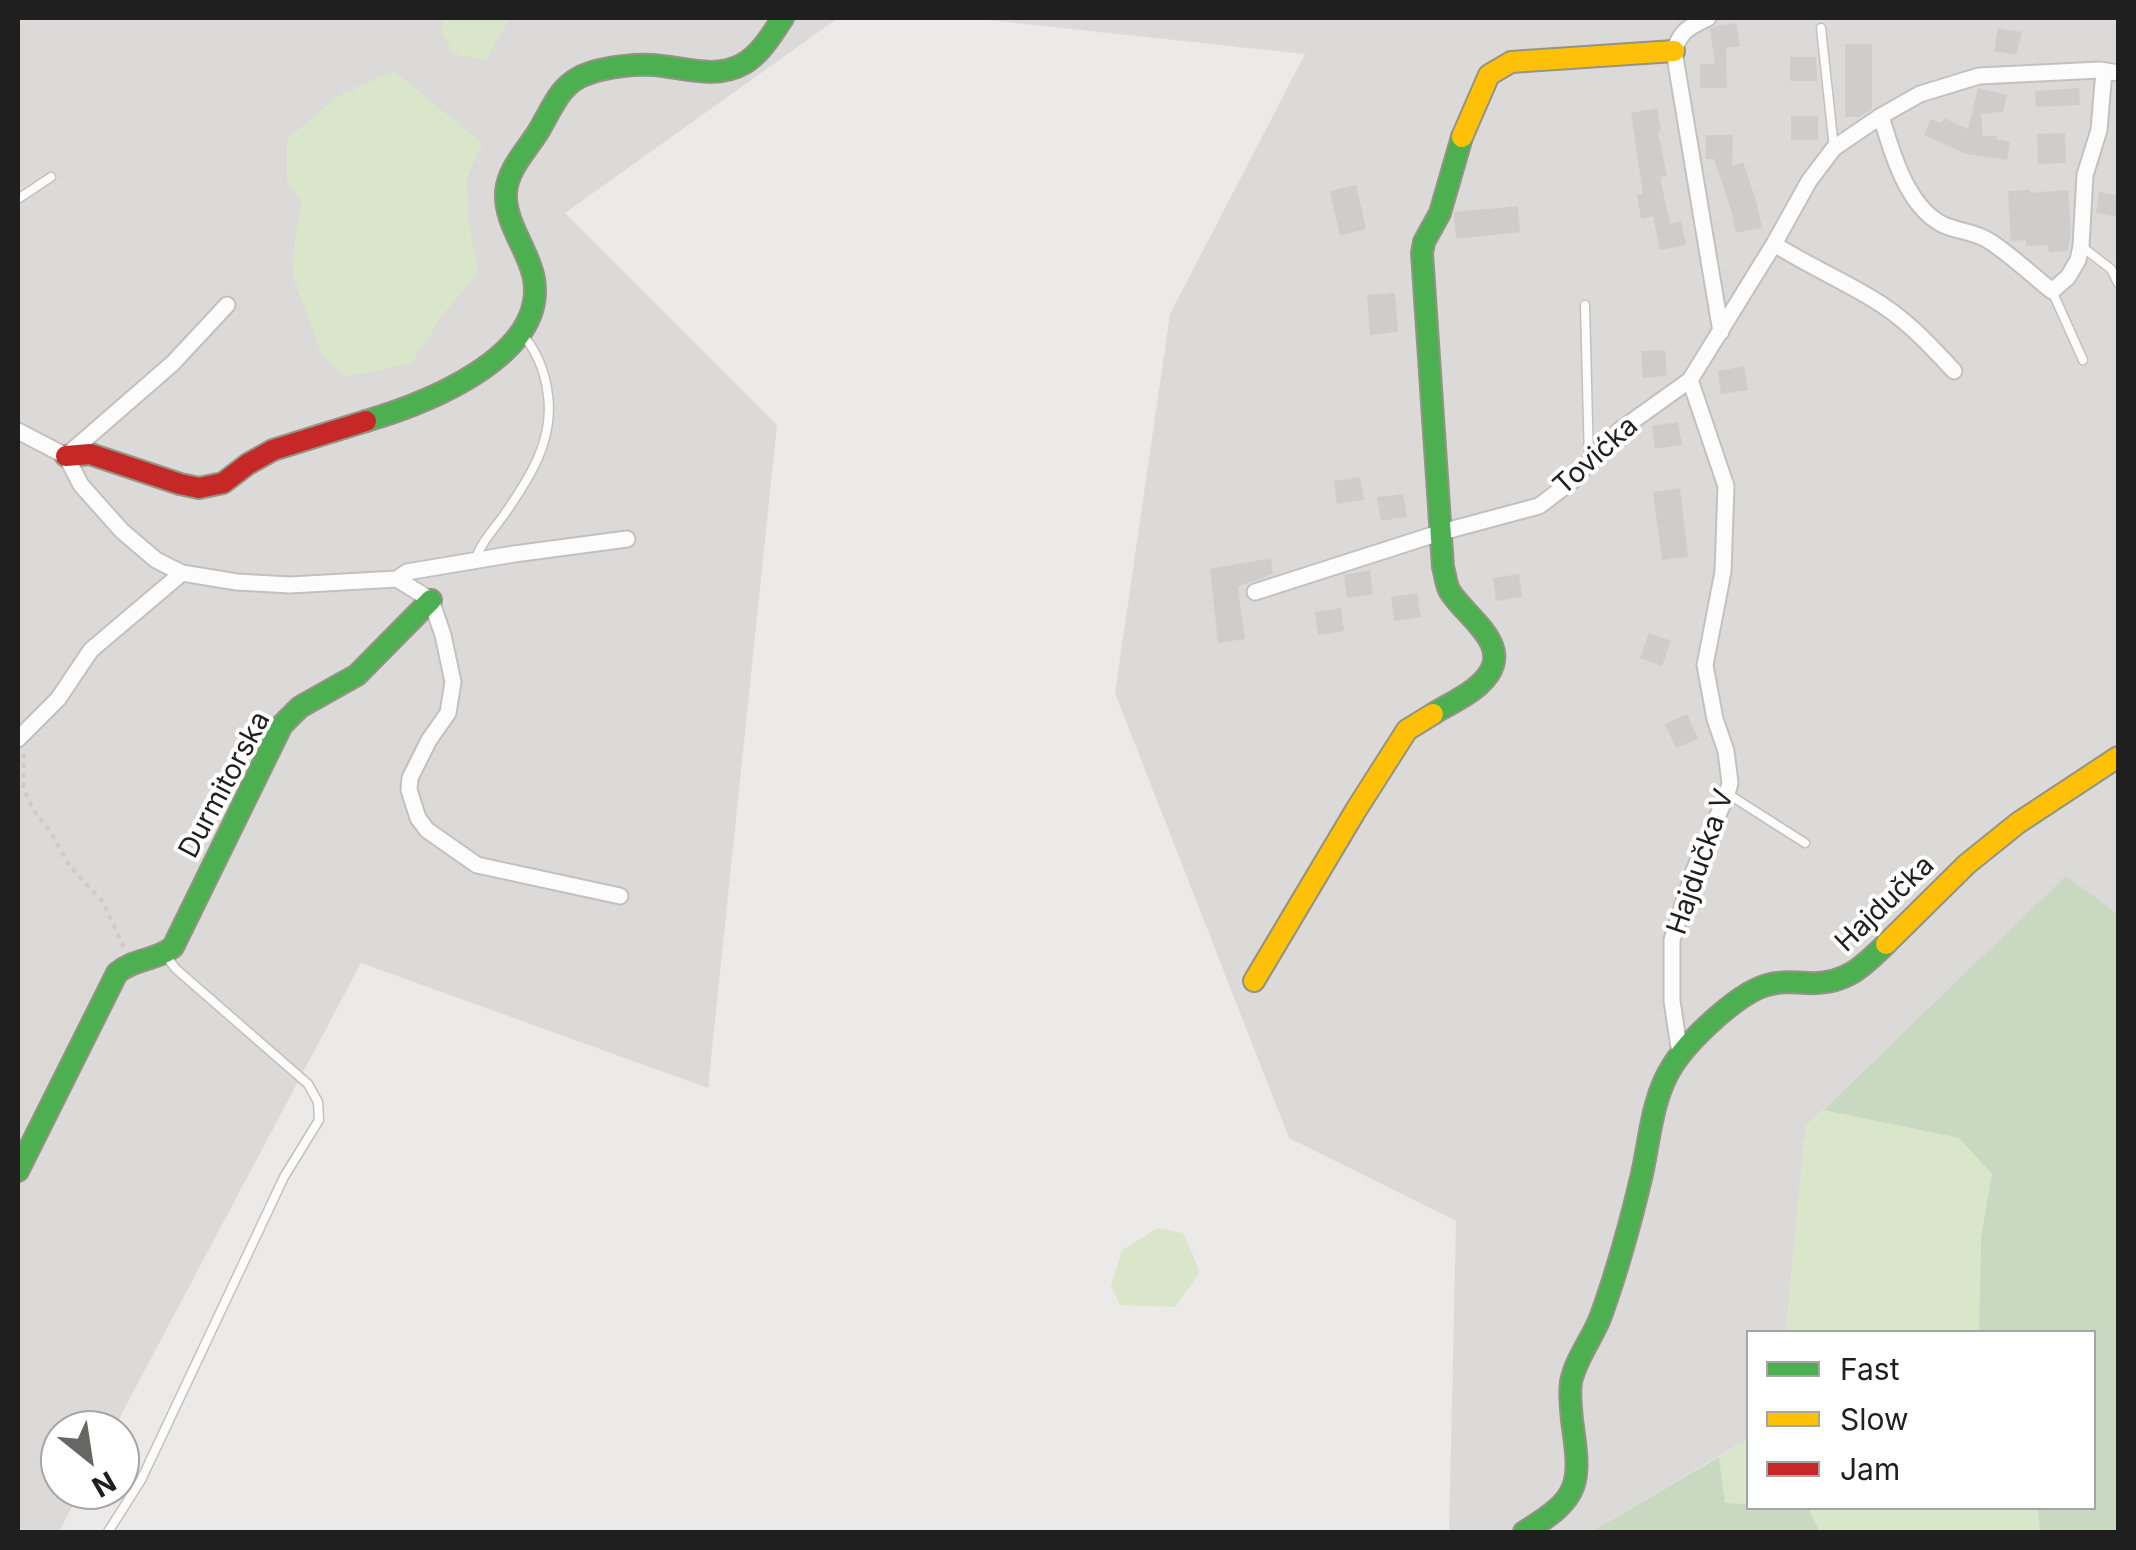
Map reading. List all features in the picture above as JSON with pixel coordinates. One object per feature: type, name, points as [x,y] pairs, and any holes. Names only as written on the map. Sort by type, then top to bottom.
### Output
[{"type":"street","points":[[1708,18],[1689,27],[1674,52],[1720,332]]},
{"type":"street","points":[[18,431],[66,456],[90,454],[199,488],[223,483],[273,450],[442,394],[474,376],[498,356],[532,316],[535,284],[507,206],[507,187],[564,90],[577,77],[621,64],[730,71],[762,49],[781,21]]},
{"type":"street","points":[[1254,980],[1407,730],[1481,684],[1493,663],[1486,632],[1449,590],[1443,567],[1422,253],[1440,213],[1464,129],[1489,75],[1512,62],[1674,52]]},
{"type":"street","points":[[1881,116],[1903,178],[1924,213],[1943,226],[1969,231],[1990,241],[2052,291],[2068,277],[2078,260],[2085,175],[2111,72]]},
{"type":"street","name":"Tovićka","points":[[1255,592],[1442,532],[1539,506],[1572,482],[1620,430],[1690,380],[1809,181],[1834,148],[1881,116],[1920,94],[1979,76],[2111,72]]},
{"type":"street","points":[[1774,244],[1873,299],[1914,328],[1954,370]]},
{"type":"street","points":[[66,456],[173,362],[227,305]]},
{"type":"street","name":"Hajdučka V","points":[[1680,1054],[1672,1001],[1672,940],[1730,783],[1704,665],[1722,572],[1726,486],[1690,380]]},
{"type":"street","points":[[66,456],[81,485],[122,532],[156,560],[182,573],[237,582],[290,585],[396,579],[407,572],[628,538]]},
{"type":"street","points":[[23,734],[58,699],[91,650],[182,573]]},
{"type":"street","points":[[396,579],[431,600],[453,682],[448,714],[410,778],[409,790],[418,818],[427,830],[478,865],[620,896]]},
{"type":"street","name":"Durmitorska","points":[[165,955],[173,947],[282,725],[300,708],[356,675],[431,600]]},
{"type":"street","name":"Hajdučka","points":[[1524,1532],[1556,1512],[1577,1479],[1570,1389],[1576,1363],[1598,1324],[1614,1279],[1658,1093],[1680,1054],[1739,1000],[1767,985],[1818,985],[1850,977],[1967,864],[2018,823],[2118,757]]},
{"type":"street","points":[[18,1171],[118,973],[130,962],[165,955]]},
{"type":"lane","points":[[1821,28],[1834,148]]},
{"type":"lane","points":[[18,199],[51,177]]},
{"type":"lane","points":[[2081,246],[2110,269],[2118,283]]},
{"type":"lane","points":[[2052,291],[2084,360]]},
{"type":"lane","points":[[1585,306],[1589,464]]},
{"type":"lane","points":[[475,561],[536,464],[546,436],[549,404],[544,374],[532,346],[520,332]]},
{"type":"lane","points":[[1728,794],[1805,843]]},
{"type":"lane","points":[[108,1532],[141,1480],[284,1176],[319,1120],[318,1102],[308,1084],[165,955]]},
{"type":"path","points":[[23,734],[23,788],[68,865],[102,902],[130,962]]},
{"type":"shaded area","points":[[18,18],[838,18],[565,213],[777,425],[708,1088],[361,963],[124,1410],[40,1410],[40,1510],[71,1510],[59,1532],[18,1532]]},
{"type":"shaded area","points":[[969,18],[2118,18],[2118,914],[2066,877],[1806,1126],[1786,1330],[1746,1330],[1746,1440],[1591,1532],[1449,1532],[1456,1221],[1289,1138],[1115,693],[1170,314],[1305,54]]},
{"type":"green space","points":[[443,18],[509,18],[486,60],[453,54],[441,32]]},
{"type":"green space","points":[[394,71],[482,143],[467,177],[468,219],[478,272],[439,320],[412,363],[345,377],[322,354],[293,276],[302,203],[287,182],[287,139],[337,97]]},
{"type":"green space","points":[[2066,876],[2118,914],[2118,1532],[2040,1532],[2038,1510],[2096,1510],[2096,1330],[1979,1330],[1981,1236],[1992,1174],[1959,1138],[1823,1110]]},
{"type":"green space","points":[[1823,1110],[1959,1138],[1993,1174],[1981,1236],[1979,1330],[1786,1330],[1806,1126]]},
{"type":"green space","points":[[1158,1228],[1183,1233],[1200,1272],[1175,1307],[1120,1305],[1111,1286],[1122,1250]]},
{"type":"green space","points":[[1746,1440],[1746,1504],[1725,1503],[1719,1457]]},
{"type":"green space","points":[[1719,1457],[1725,1503],[1746,1504],[1746,1510],[1809,1510],[1820,1532],[1591,1532]]},
{"type":"green space","points":[[1809,1510],[2038,1510],[2040,1532],[1820,1532]]},
{"type":"building","points":[[1736,23],[1740,46],[1726,48],[1727,88],[1700,88],[1700,64],[1715,64],[1710,29]]},
{"type":"building","points":[[1998,28],[2022,32],[2016,55],[1994,51]]},
{"type":"building","points":[[1845,44],[1872,44],[1872,109],[1859,117],[1845,117]]},
{"type":"building","points":[[1790,57],[1816,57],[1817,81],[1790,81]]},
{"type":"building","points":[[1978,88],[2007,95],[2003,112],[1981,114],[1983,136],[1997,136],[1996,139],[2010,142],[2007,160],[1966,154],[1924,135],[1931,119],[1941,123],[1944,118],[1968,129]]},
{"type":"building","points":[[2079,88],[2080,105],[2036,107],[2035,91]]},
{"type":"building","points":[[1657,108],[1667,176],[1660,177],[1670,224],[1681,221],[1686,245],[1660,250],[1653,216],[1641,219],[1637,195],[1643,194],[1631,113]]},
{"type":"building","points":[[1791,116],[1818,116],[1818,140],[1791,140]]},
{"type":"building","points":[[2065,133],[2066,163],[2038,164],[2037,134]]},
{"type":"building","points":[[1706,135],[1733,135],[1732,166],[1743,162],[1762,228],[1736,233],[1714,159],[1706,159]]},
{"type":"building","points":[[1356,185],[1366,229],[1340,236],[1330,191]]},
{"type":"building","points":[[2068,190],[2068,251],[2049,252],[2048,245],[2026,246],[2026,240],[2011,241],[2008,191]]},
{"type":"building","points":[[2099,192],[2118,195],[2118,217],[2096,213]]},
{"type":"building","points":[[1518,206],[1520,232],[1456,239],[1454,212]]},
{"type":"building","points":[[1395,293],[1398,332],[1370,335],[1367,295]]},
{"type":"building","points":[[1665,350],[1667,376],[1643,378],[1641,351]]},
{"type":"building","points":[[1744,366],[1748,390],[1721,394],[1718,371]]},
{"type":"building","points":[[1678,422],[1682,445],[1655,449],[1652,426]]},
{"type":"building","points":[[1360,477],[1364,500],[1337,504],[1334,481]]},
{"type":"building","points":[[1680,488],[1688,557],[1662,560],[1653,492]]},
{"type":"building","points":[[1403,494],[1407,517],[1381,521],[1377,497]]},
{"type":"building","points":[[1271,558],[1273,574],[1238,589],[1245,639],[1218,643],[1210,569]]},
{"type":"building","points":[[1370,570],[1373,594],[1347,598],[1344,575]]},
{"type":"building","points":[[1519,574],[1522,597],[1496,601],[1493,578]]},
{"type":"building","points":[[1417,593],[1421,617],[1394,621],[1391,597]]},
{"type":"building","points":[[1341,608],[1344,631],[1318,635],[1315,612]]},
{"type":"building","points":[[1649,633],[1671,641],[1662,666],[1640,658]]},
{"type":"building","points":[[1687,714],[1698,739],[1676,748],[1665,724]]},
{"type":"traffic: fast","points":[[366,421],[419,403],[477,373],[502,354],[521,332],[533,307],[534,279],[509,215],[507,184],[565,88],[589,73],[626,66],[710,72],[733,69],[755,55],[783,18]]},
{"type":"traffic: fast","points":[[1433,714],[1480,684],[1491,670],[1494,658],[1486,634],[1449,590],[1443,567],[1422,253],[1440,213],[1462,137]]},
{"type":"traffic: fast","points":[[18,1171],[117,973],[173,947],[282,725],[300,707],[357,675],[431,600]]},
{"type":"traffic: fast","points":[[1524,1532],[1557,1509],[1573,1487],[1576,1460],[1571,1382],[1599,1322],[1613,1279],[1638,1192],[1656,1104],[1673,1065],[1714,1020],[1752,991],[1775,983],[1821,983],[1843,978],[1886,944]]},
{"type":"traffic: slow","points":[[1462,137],[1489,75],[1511,62],[1674,51]]},
{"type":"traffic: slow","points":[[1254,981],[1407,730],[1433,714]]},
{"type":"traffic: slow","points":[[1886,944],[1967,864],[2018,823],[2118,757]]},
{"type":"traffic: jam","points":[[66,456],[90,454],[199,488],[223,483],[273,450],[366,421]]}]
